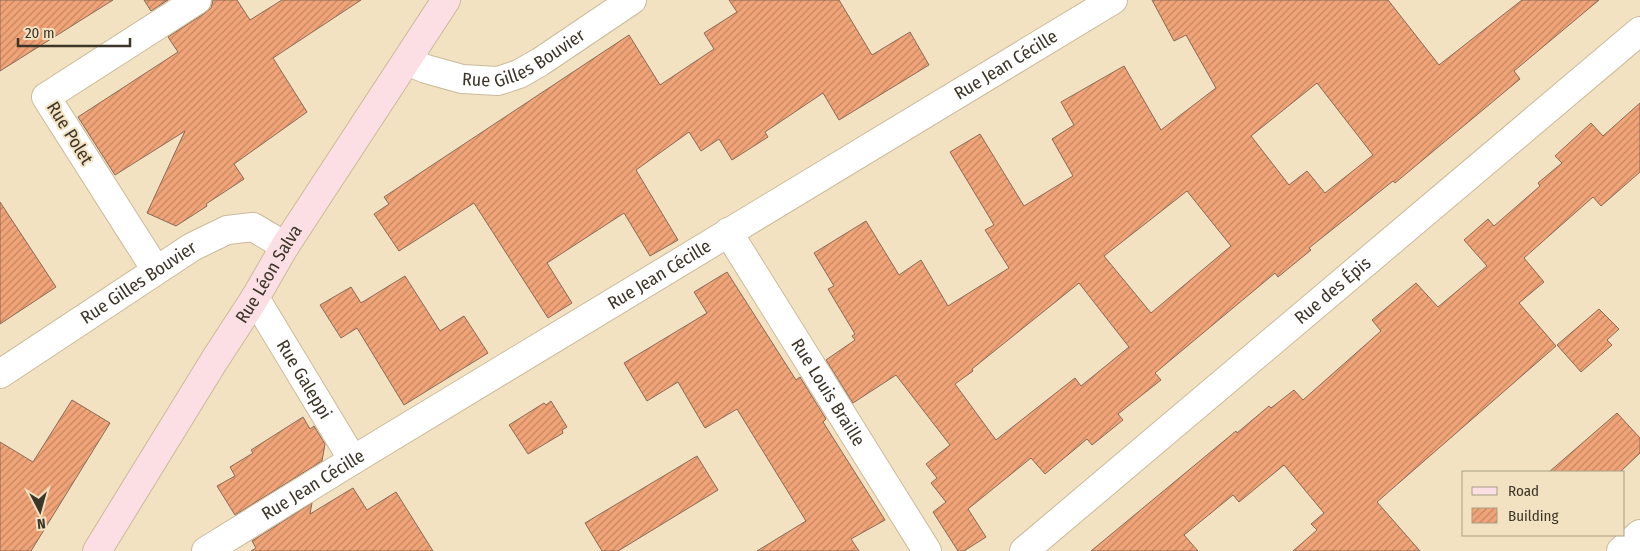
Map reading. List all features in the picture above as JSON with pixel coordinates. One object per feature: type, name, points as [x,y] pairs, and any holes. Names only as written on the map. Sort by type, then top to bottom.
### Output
[{"type":"street","name":"Rue Polet","points":[[156,270],[46,98],[197,0]]},
{"type":"street","name":"Rue Léon Salva","points":[[97,551],[255,298],[285,246],[446,0]]},
{"type":"street","name":"Rue Gilles Bouvier","points":[[406,61],[462,79],[498,81],[519,74],[533,66],[632,0]]},
{"type":"street","name":"Rue Jean Cécille","points":[[206,551],[728,232],[1113,0]]},
{"type":"street","name":"Rue des Épis","points":[[1024,551],[1640,31]]},
{"type":"street","name":"Rue Gilles Bouvier","points":[[0,374],[192,247],[227,230],[253,226],[285,246]]},
{"type":"street","name":"Rue Louis Braille","points":[[728,232],[927,551]]},
{"type":"street","name":"Rue Galeppi","points":[[255,298],[353,460]]},
{"type":"street","points":[[1621,551],[1640,534]]},
{"type":"building","points":[[0,0],[113,0],[0,71]]},
{"type":"building","points":[[144,0],[168,0],[151,11]]},
{"type":"building","points":[[213,0],[237,0],[250,20],[282,0],[361,0],[273,58],[307,112],[234,164],[244,179],[176,226],[147,213],[185,131],[115,175],[78,117],[178,52],[168,37],[205,13],[211,8]]},
{"type":"building","points":[[729,0],[839,0],[872,55],[910,32],[929,65],[839,120],[823,93],[765,132],[768,137],[732,160],[719,139],[701,151],[689,132],[636,170],[678,240],[650,256],[624,213],[547,263],[572,303],[548,318],[474,203],[399,251],[374,214],[389,204],[384,197],[629,35],[660,85],[714,49],[704,33],[737,12]]},
{"type":"building","points":[[1152,0],[1388,0],[1439,65],[1522,0],[1599,0],[1514,71],[1520,79],[1395,183],[1393,181],[1309,248],[1311,250],[1278,277],[1275,273],[1155,373],[1161,380],[1118,414],[1123,420],[1092,445],[1087,439],[1045,474],[1031,458],[968,509],[986,537],[964,551],[958,551],[933,512],[946,502],[931,483],[937,478],[926,464],[950,445],[896,375],[853,403],[826,360],[855,340],[852,336],[855,334],[828,289],[834,286],[814,253],[866,221],[899,275],[921,260],[948,306],[1009,268],[985,230],[994,225],[950,152],[980,134],[1024,206],[1073,176],[1052,139],[1074,125],[1061,102],[1124,66],[1161,130],[1216,88],[1186,35],[1174,41]],"holes":[[[1317,83],[1373,155],[1325,193],[1307,171],[1289,185],[1251,136]],[[1187,191],[1231,246],[1151,313],[1104,256]],[[1079,283],[1129,347],[1081,386],[1075,378],[996,440],[955,384],[973,371],[972,369]]]},
{"type":"building","points":[[1640,103],[1640,172],[1601,206],[1593,197],[1524,258],[1544,282],[1519,303],[1556,346],[1377,502],[1420,551],[1293,551],[1317,530],[1311,524],[1324,513],[1284,465],[1239,502],[1233,495],[1184,535],[1198,551],[1091,551],[1269,406],[1271,408],[1294,390],[1303,400],[1381,331],[1372,320],[1416,283],[1438,307],[1487,266],[1464,240],[1488,219],[1494,226],[1540,186],[1538,183],[1562,163],[1555,156],[1591,123],[1603,136]]},
{"type":"building","points":[[0,202],[56,287],[0,324]]},
{"type":"building","points":[[727,272],[796,380],[800,377],[826,419],[823,422],[885,520],[851,539],[859,551],[757,551],[806,521],[737,409],[705,428],[678,382],[647,401],[624,363],[707,313],[694,292]]},
{"type":"building","points":[[405,276],[440,331],[464,316],[488,353],[404,405],[357,328],[341,338],[320,305],[351,287],[361,303]]},
{"type":"building","points":[[1599,309],[1619,329],[1607,340],[1612,345],[1581,372],[1557,345]]},
{"type":"building","points":[[72,400],[110,423],[31,551],[0,551],[0,442],[33,462]]},
{"type":"building","points":[[551,401],[567,427],[562,430],[563,433],[528,454],[509,425],[544,403],[546,405]]},
{"type":"building","points":[[1617,413],[1640,438],[1640,453],[1621,471],[1550,471]]},
{"type":"building","points":[[303,417],[310,429],[314,426],[325,444],[322,461],[235,515],[217,486],[235,476],[230,467],[253,453],[251,450]]},
{"type":"building","points":[[697,456],[718,490],[618,551],[602,551],[585,523]]},
{"type":"building","points":[[353,488],[367,510],[396,492],[433,551],[251,551],[256,548],[252,541],[312,503],[310,514]]}]
